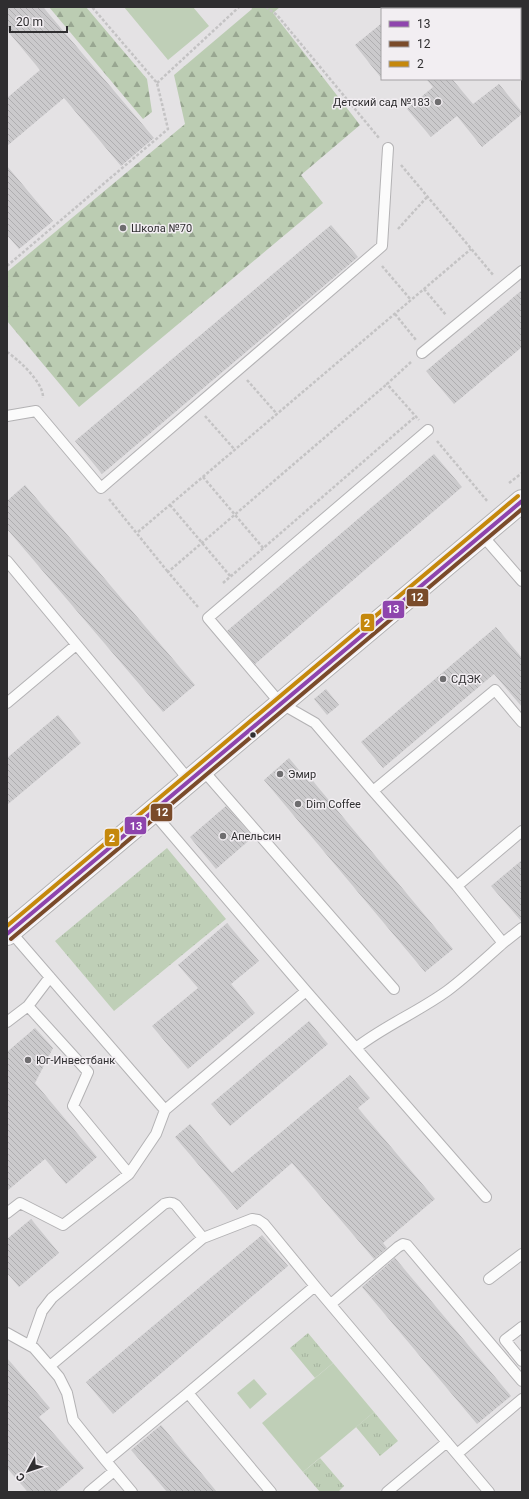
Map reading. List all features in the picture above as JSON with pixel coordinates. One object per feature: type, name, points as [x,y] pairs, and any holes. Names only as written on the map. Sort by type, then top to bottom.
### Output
[{"type":"street","points":[[8,932],[522,501]]},
{"type":"lane","points":[[7,416],[36,411],[101,488],[382,246],[388,148]]},
{"type":"lane","points":[[423,352],[522,271]]},
{"type":"lane","points":[[428,430],[208,618],[280,703],[315,723],[457,886],[503,943]]},
{"type":"lane","points":[[482,535],[522,581]]},
{"type":"lane","points":[[7,561],[76,645],[394,989]]},
{"type":"lane","points":[[7,703],[76,645]]},
{"type":"lane","points":[[373,791],[495,690],[522,722]]},
{"type":"lane","points":[[152,811],[306,992],[486,1197]]},
{"type":"lane","points":[[457,886],[522,830]]},
{"type":"lane","points":[[356,1048],[372,1036],[403,1019],[447,991],[522,928]]},
{"type":"lane","points":[[8,932],[50,977],[165,1110]]},
{"type":"lane","points":[[7,1022],[28,1006],[50,977]]},
{"type":"lane","points":[[7,1213],[20,1203],[63,1225],[129,1174],[156,1134],[165,1110],[306,992]]},
{"type":"lane","points":[[28,1006],[88,1072],[73,1106],[129,1174]]},
{"type":"lane","points":[[30,1345],[42,1311],[52,1298],[164,1204],[172,1202],[176,1205],[203,1238]]},
{"type":"lane","points":[[50,1366],[203,1238],[252,1219],[258,1220],[264,1224],[489,1492]]},
{"type":"lane","points":[[330,1304],[398,1247],[403,1244],[407,1245],[522,1381]]},
{"type":"lane","points":[[489,1279],[522,1254]]},
{"type":"lane","points":[[106,1461],[315,1286]]},
{"type":"lane","points":[[522,1327],[505,1340],[522,1361]]},
{"type":"lane","points":[[8,1334],[30,1345],[38,1351],[60,1377],[64,1385],[73,1420],[132,1492]]},
{"type":"lane","points":[[188,1393],[271,1492]]},
{"type":"lane","points":[[457,1454],[522,1399]]},
{"type":"lane","points":[[387,1492],[447,1442]]},
{"type":"lane","points":[[89,1492],[114,1470]]},
{"type":"path","points":[[7,266],[168,129],[157,83],[92,7]]},
{"type":"path","points":[[157,83],[239,7]]},
{"type":"path","points":[[382,246],[427,197]]},
{"type":"path","points":[[138,532],[471,249]]},
{"type":"path","points":[[373,255],[411,300]]},
{"type":"path","points":[[424,289],[455,326]]},
{"type":"path","points":[[168,572],[423,352],[395,314]]},
{"type":"path","points":[[7,352],[18,360],[29,372],[40,388],[43,396],[41,404],[36,411]]},
{"type":"path","points":[[239,370],[277,414]]},
{"type":"path","points":[[387,384],[428,430],[488,502]]},
{"type":"path","points":[[196,406],[235,450]]},
{"type":"path","points":[[220,587],[416,416]]},
{"type":"path","points":[[203,477],[274,561]]},
{"type":"path","points":[[101,488],[138,532],[168,572],[208,618]]},
{"type":"path","points":[[170,505],[242,590]]},
{"type":"path","points":[[197,606],[203,601]]},
{"type":"green space","points":[[49,7],[86,7],[147,79],[152,112],[143,119]]},
{"type":"green space","points":[[124,7],[193,7],[209,26],[168,60]]},
{"type":"green space","points":[[251,7],[280,7],[273,13],[360,125],[301,175],[323,203],[79,407],[7,321],[7,272],[185,124],[174,75],[252,9]]},
{"type":"green space","points":[[167,848],[226,919],[114,1011],[55,941]]},
{"type":"green space","points":[[308,1333],[333,1363],[315,1378],[290,1348]]},
{"type":"green space","points":[[333,1363],[374,1412],[303,1472],[262,1423]]},
{"type":"green space","points":[[254,1379],[267,1394],[250,1409],[237,1393]]},
{"type":"green space","points":[[374,1412],[398,1441],[380,1456],[356,1427]]},
{"type":"green space","points":[[320,1458],[344,1486],[338,1492],[320,1492],[303,1472]]},
{"type":"building","points":[[7,7],[43,7],[154,138],[121,166],[64,98],[7,146],[7,98],[40,70],[7,30]]},
{"type":"building","points":[[381,24],[381,78],[355,45]]},
{"type":"building","points":[[427,80],[453,80],[473,104],[499,84],[522,112],[522,114],[482,147],[457,116],[431,137],[407,109],[433,87]]},
{"type":"building","points":[[7,166],[53,221],[19,249],[7,235]]},
{"type":"building","points":[[331,225],[358,257],[102,474],[75,441]]},
{"type":"building","points":[[522,290],[522,347],[454,404],[426,371]]},
{"type":"building","points":[[434,454],[462,487],[255,664],[227,631]]},
{"type":"building","points":[[25,485],[195,685],[163,712],[7,529],[7,501]]},
{"type":"building","points":[[496,627],[522,658],[522,707],[494,674],[383,768],[361,742]]},
{"type":"building","points":[[326,689],[339,705],[327,715],[314,699]]},
{"type":"building","points":[[58,715],[81,743],[7,805],[7,758]]},
{"type":"building","points":[[289,758],[309,782],[312,780],[453,949],[425,972],[264,780]]},
{"type":"building","name":"Апельсин","points":[[226,806],[253,837],[216,869],[190,837]]},
{"type":"building","points":[[522,860],[522,922],[491,886]]},
{"type":"building","points":[[227,923],[259,961],[231,984],[255,1013],[188,1069],[152,1026],[198,988],[178,965]]},
{"type":"building","points":[[309,1021],[328,1044],[230,1126],[211,1104]]},
{"type":"building","points":[[35,1028],[53,1048],[35,1083],[97,1157],[66,1184],[45,1159],[7,1191],[7,1052]]},
{"type":"building","points":[[350,1075],[370,1098],[358,1108],[435,1199],[383,1243],[387,1248],[374,1259],[292,1163],[237,1210],[175,1137],[190,1124],[232,1173]]},
{"type":"building","points":[[31,1219],[59,1253],[19,1287],[7,1273],[7,1239]]},
{"type":"building","points":[[262,1235],[288,1266],[113,1414],[86,1382]]},
{"type":"building","points":[[395,1258],[511,1396],[477,1424],[362,1287]]},
{"type":"building","points":[[7,1358],[50,1408],[39,1417],[84,1468],[56,1492],[28,1492],[7,1468]]},
{"type":"building","points":[[161,1425],[217,1492],[167,1492],[131,1450]]},
{"type":"transit line","name":"2","points":[[7,926],[518,496]]},
{"type":"transit line","name":"13","points":[[7,934],[522,501]]},
{"type":"transit line","name":"12","points":[[11,939],[522,509]]},
{"type":"place","name":"Детский сад №183","points":[[438,102]]},
{"type":"place","name":"Школа №70","points":[[123,228]]},
{"type":"place","name":"СДЭК","points":[[443,679]]},
{"type":"place","name":"Эмир","points":[[280,774]]},
{"type":"place","name":"Dim Coffee","points":[[298,804]]},
{"type":"place","name":"Апельсин","points":[[223,836]]},
{"type":"place","name":"Юг-Инвестбанк","points":[[28,1060]]}]
